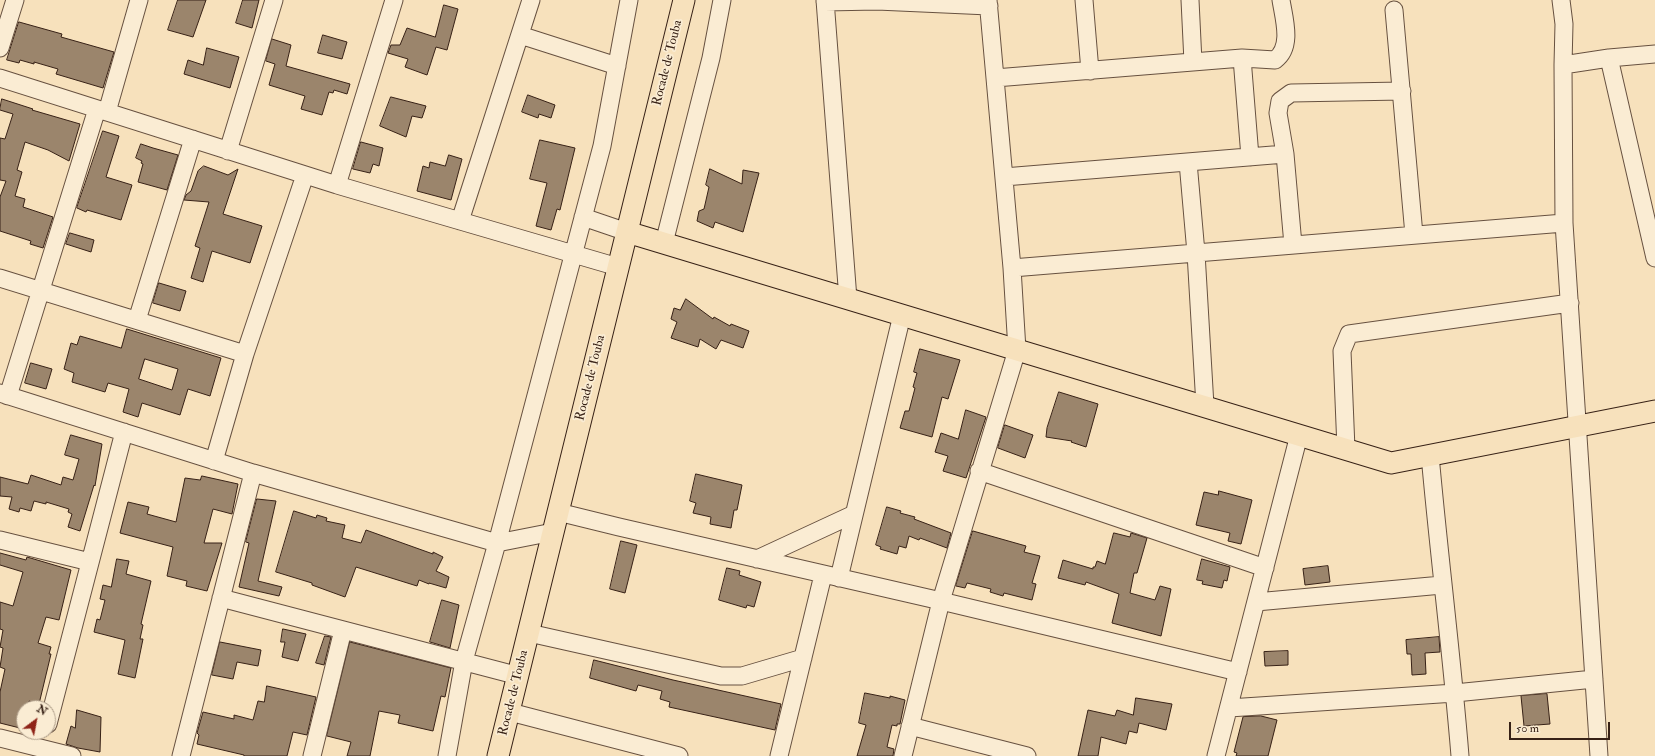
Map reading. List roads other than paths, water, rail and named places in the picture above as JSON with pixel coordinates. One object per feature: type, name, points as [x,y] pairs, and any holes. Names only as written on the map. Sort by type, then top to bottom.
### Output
[{"type":"main road","name":"Rocade de Touba","points":[[498,756],[519,676],[684,0]]},
{"type":"main road","points":[[627,232],[1392,463],[1655,411]]},
{"type":"street","points":[[0,48],[15,0]]},
{"type":"street","points":[[139,0],[4,394],[253,473],[497,543],[553,532]]},
{"type":"street","points":[[228,151],[274,0]]},
{"type":"street","points":[[337,185],[394,0]]},
{"type":"street","points":[[460,221],[531,0]]},
{"type":"street","points":[[447,756],[464,661],[497,543],[602,146],[629,0]]},
{"type":"street","points":[[664,243],[711,58],[722,0]]},
{"type":"street","points":[[1084,0],[1090,71]]},
{"type":"street","points":[[1190,0],[1193,62]]},
{"type":"street","points":[[995,78],[1242,58],[1275,60],[1282,55],[1286,41],[1281,0]]},
{"type":"street","points":[[1561,0],[1564,24],[1562,65],[1564,223],[1579,426],[1599,756]]},
{"type":"street","points":[[848,299],[825,1],[989,3],[1012,268],[1017,350],[941,601],[903,756]]},
{"type":"street","points":[[1394,10],[1414,235]]},
{"type":"street","points":[[520,36],[617,66]]},
{"type":"street","points":[[1562,65],[1609,58],[1655,54]]},
{"type":"street","points":[[1242,58],[1250,157]]},
{"type":"street","points":[[1609,58],[1655,258]]},
{"type":"street","points":[[0,78],[337,185],[618,267]]},
{"type":"street","points":[[1293,245],[1285,154],[1278,112],[1280,101],[1291,93],[1402,91]]},
{"type":"street","points":[[137,320],[192,140]]},
{"type":"street","points":[[1004,177],[1285,154]]},
{"type":"street","points":[[1188,162],[1196,253],[1205,406]]},
{"type":"street","points":[[214,461],[245,354],[305,175]]},
{"type":"street","points":[[583,217],[627,232]]},
{"type":"street","points":[[1012,268],[1564,223]]},
{"type":"street","points":[[0,278],[245,354]]},
{"type":"street","points":[[1346,449],[1342,351],[1349,334],[1570,303]]},
{"type":"street","points":[[779,756],[803,658],[854,514],[902,315]]},
{"type":"street","points":[[54,700],[124,432]]},
{"type":"street","points":[[1216,756],[1299,435]]},
{"type":"street","points":[[1430,455],[1442,585],[1455,692],[1460,756]]},
{"type":"street","points":[[980,471],[1265,568]]},
{"type":"street","points":[[181,756],[253,473]]},
{"type":"street","points":[[558,512],[1238,672]]},
{"type":"street","points":[[757,559],[854,514]]},
{"type":"street","points":[[0,540],[90,562]]},
{"type":"street","points":[[1256,602],[1442,585]]},
{"type":"street","points":[[221,598],[519,676]]},
{"type":"street","points":[[312,756],[343,630]]},
{"type":"street","points":[[529,633],[721,676],[742,676],[803,658]]},
{"type":"street","points":[[1229,708],[1455,692],[1594,679]]},
{"type":"street","points":[[510,712],[679,756]]},
{"type":"street","points":[[910,726],[1027,756]]},
{"type":"street","points":[[0,738],[72,756]]},
{"type":"street","points":[[42,748],[44,740]]}]
